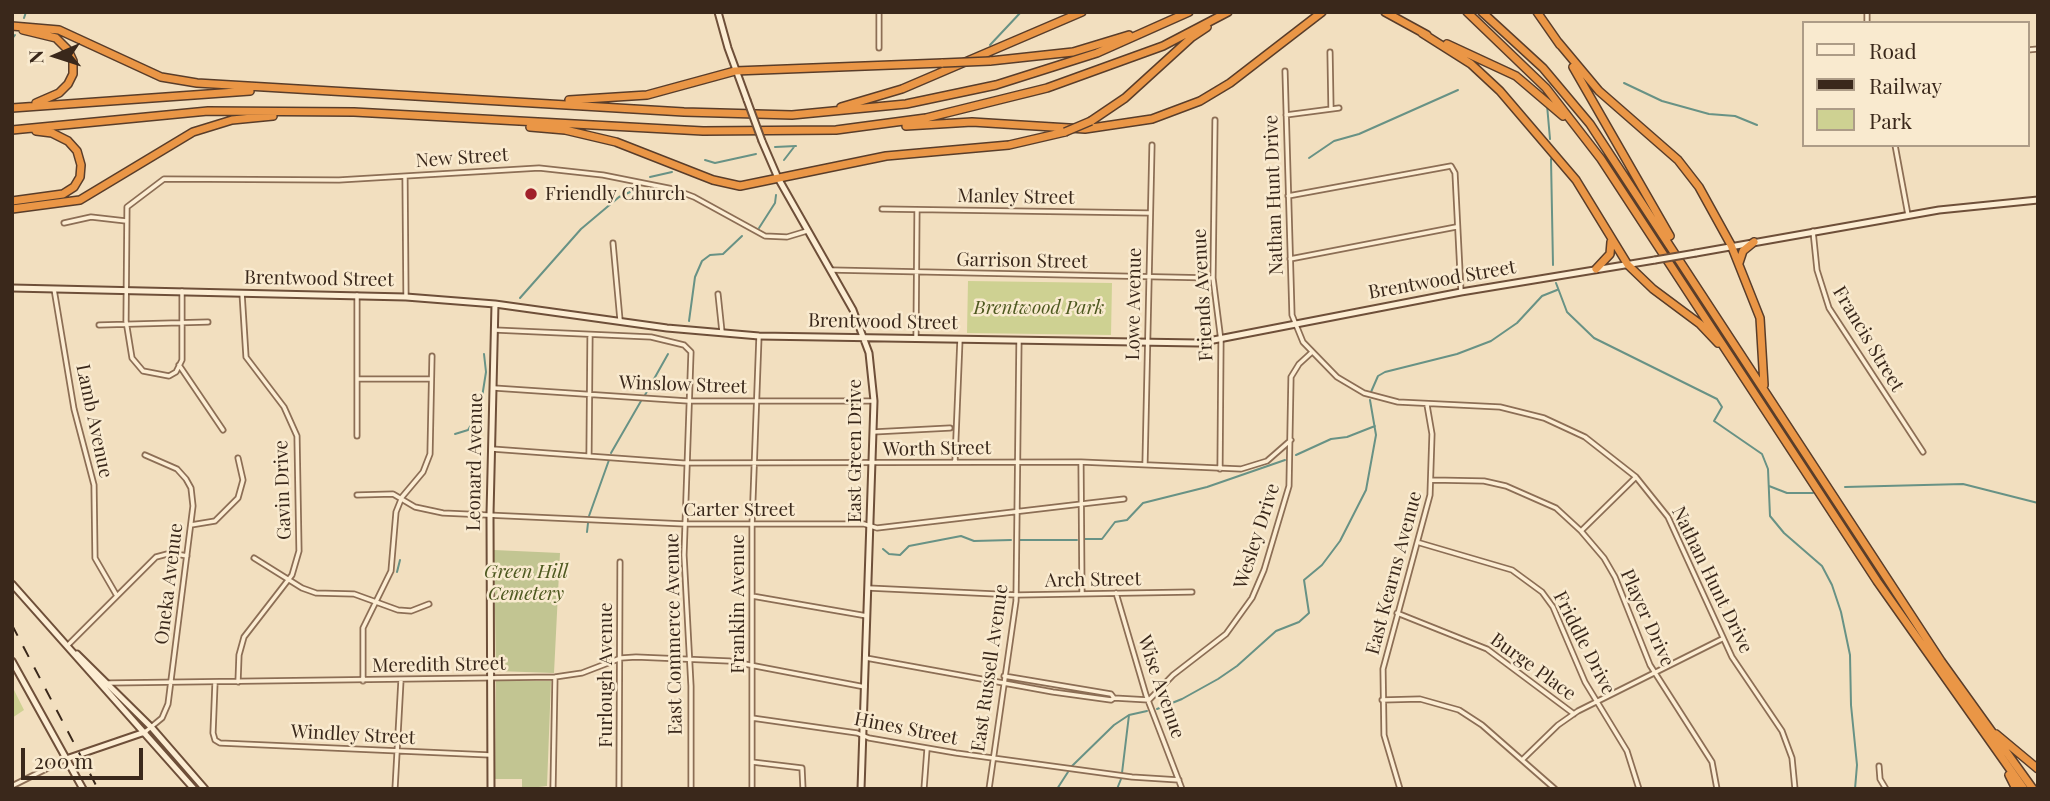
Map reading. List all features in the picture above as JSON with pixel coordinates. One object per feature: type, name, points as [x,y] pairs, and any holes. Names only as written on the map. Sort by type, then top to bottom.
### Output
[{"type":"highway","points":[[792,115],[876,99],[1082,12]]},
{"type":"highway","points":[[12,28],[59,30],[161,77],[197,83],[792,115],[906,104],[996,85],[1097,53],[1189,12]]},
{"type":"highway","points":[[495,120],[616,142],[724,184],[749,185],[919,151],[1009,145],[1065,132],[1091,121],[1125,98],[1192,37],[1229,12]]},
{"type":"highway","points":[[15,130],[208,111],[291,111],[743,132],[836,130],[926,118],[1047,88],[1163,46],[1229,12]]},
{"type":"highway","points":[[836,130],[848,132],[957,122],[1063,129],[1137,123],[1184,108],[1230,83],[1322,12]]},
{"type":"highway","points":[[1385,12],[1471,64],[1500,91],[1576,180],[1628,265],[1653,289],[1700,324],[1738,367]]},
{"type":"highway","points":[[1467,12],[1546,88],[1591,144],[1899,614],[2024,789]]},
{"type":"highway","points":[[1482,12],[1569,96],[1684,265],[1984,722],[2033,789]]},
{"type":"highway","points":[[1537,12],[1601,112],[1684,265]]},
{"type":"highway","points":[[523,102],[538,99],[630,98],[735,71],[1031,59],[1081,51],[1173,20]]},
{"type":"highway","points":[[12,28],[56,38],[68,50],[73,61],[73,74],[60,93],[44,101],[14,108]]},
{"type":"highway","points":[[1422,33],[1516,76],[1555,107],[1591,144]]},
{"type":"highway","points":[[1558,42],[1599,91],[1678,160],[1699,187],[1731,245],[1763,328],[1760,367],[1766,393]]},
{"type":"highway","points":[[14,108],[275,89]]},
{"type":"highway","points":[[12,209],[80,200],[194,132],[232,120],[278,116],[291,111]]},
{"type":"highway","points":[[12,201],[63,194],[74,187],[82,165],[77,151],[68,141],[52,132],[15,130]]},
{"type":"highway","points":[[1596,269],[1610,254],[1610,238]]},
{"type":"highway","points":[[1739,263],[1743,251],[1754,242]]},
{"type":"highway","points":[[1984,722],[2038,769]]},
{"type":"highway","points":[[1993,747],[2016,789]]},
{"type":"main road","name":"East Green Drive","points":[[718,12],[735,71],[778,178],[831,270],[866,338],[874,401],[861,789]]},
{"type":"main road","name":"Brentwood Street","points":[[12,288],[406,297],[495,304],[722,334],[759,336],[1221,341],[1461,292],[1731,245],[1908,215],[2038,200]]},
{"type":"main road","name":"Leonard Avenue","points":[[491,789],[493,677],[490,449],[495,304]]},
{"type":"main road","points":[[12,584],[194,789]]},
{"type":"main road","points":[[67,646],[117,691],[205,789]]},
{"type":"main road","points":[[12,661],[83,789]]},
{"type":"main road","points":[[65,759],[145,732]]},
{"type":"street","points":[[879,12],[879,48]]},
{"type":"street","points":[[1329,52],[1331,109]]},
{"type":"street","name":"Nathan Hunt Drive","points":[[1285,71],[1294,324],[1311,353],[1337,377],[1364,393],[1387,400],[1427,405],[1483,405],[1544,418],[1585,437],[1636,477],[1661,507],[1679,536],[1723,639],[1782,731],[1794,769],[1795,789]]},
{"type":"street","points":[[1286,114],[1339,108]]},
{"type":"street","name":"Friends Avenue","points":[[1214,120],[1213,278],[1221,341],[1220,469]]},
{"type":"street","name":"Lowe Avenue","points":[[1145,464],[1152,145]]},
{"type":"street","points":[[1895,147],[1908,215]]},
{"type":"street","points":[[1288,196],[1447,165],[1452,167],[1461,292]]},
{"type":"street","name":"New Street","points":[[126,221],[127,206],[164,178],[339,180],[515,168],[582,172],[674,189],[765,236],[787,237],[807,231]]},
{"type":"street","points":[[405,176],[406,297]]},
{"type":"street","name":"Manley Street","points":[[882,209],[1150,213]]},
{"type":"street","points":[[916,339],[917,210]]},
{"type":"street","points":[[64,223],[91,216],[126,221],[127,323],[135,365],[155,375],[169,376],[179,365]]},
{"type":"street","points":[[1290,259],[1457,227]]},
{"type":"street","name":"Francis Street","points":[[1813,231],[1816,270],[1829,308],[1923,452]]},
{"type":"street","points":[[613,243],[620,320]]},
{"type":"street","name":"Garrison Street","points":[[831,270],[917,274],[1213,278]]},
{"type":"street","name":"Lamb Avenue","points":[[54,289],[74,409],[94,485],[95,558],[117,596]]},
{"type":"street","points":[[182,291],[179,365],[223,430]]},
{"type":"street","name":"Gavin Drive","points":[[238,682],[239,655],[244,637],[289,580],[299,551],[297,436],[284,407],[246,357],[243,293]]},
{"type":"street","points":[[718,294],[722,334]]},
{"type":"street","points":[[357,295],[357,436]]},
{"type":"street","points":[[99,325],[208,322]]},
{"type":"street","points":[[494,330],[590,337],[589,455]]},
{"type":"street","name":"Franklin Avenue","points":[[752,789],[752,525],[759,336]]},
{"type":"street","name":"East Commerce Avenue","points":[[590,337],[651,338],[684,345],[691,352],[685,524],[691,789]]},
{"type":"street","points":[[956,461],[960,339]]},
{"type":"street","name":"East Russell Avenue","points":[[989,789],[1017,594],[1019,340]]},
{"type":"street","name":"Wesley Drive","points":[[1149,700],[1173,676],[1220,639],[1252,598],[1264,570],[1287,497],[1291,377],[1299,364],[1311,353]]},
{"type":"street","points":[[363,681],[363,628],[391,571],[393,528],[402,498],[423,472],[433,442],[432,356]]},
{"type":"street","points":[[357,379],[431,379]]},
{"type":"street","name":"Winslow Street","points":[[492,388],[688,401],[874,401]]},
{"type":"street","name":"East Kearns Avenue","points":[[1400,789],[1386,746],[1382,700],[1386,651],[1420,543],[1432,480],[1432,434],[1427,405]]},
{"type":"street","points":[[873,432],[950,428]]},
{"type":"street","name":"Worth Street","points":[[490,449],[687,463],[1082,462],[1241,470],[1257,466],[1291,440]]},
{"type":"street","name":"Oneka Avenue","points":[[145,455],[177,470],[186,480],[193,498],[171,682],[165,714],[152,728]]},
{"type":"street","points":[[191,525],[215,521],[238,498],[243,480],[238,458]]},
{"type":"street","points":[[1082,462],[1082,594]]},
{"type":"street","points":[[1581,531],[1636,477]]},
{"type":"street","name":"Player Drive","points":[[1432,480],[1484,481],[1514,489],[1556,508],[1581,531],[1604,558],[1655,672],[1713,762],[1717,789]]},
{"type":"street","name":"Carter Street","points":[[357,495],[393,494],[428,512],[685,524],[877,528],[1124,499]]},
{"type":"street","name":"Friddle Drive","points":[[1420,543],[1512,570],[1536,585],[1553,607],[1571,654],[1627,751],[1639,789]]},
{"type":"street","points":[[67,646],[156,557],[171,553],[187,556]]},
{"type":"street","points":[[254,558],[316,593],[354,594],[411,611],[429,604]]},
{"type":"street","name":"Furlough Avenue","points":[[619,789],[620,562]]},
{"type":"street","name":"Arch Street","points":[[868,589],[1017,594],[1192,592]]},
{"type":"street","name":"Wise Avenue","points":[[1116,593],[1149,700],[1182,789]]},
{"type":"street","points":[[752,596],[867,616]]},
{"type":"street","name":"Burge Place","points":[[1397,613],[1438,627],[1487,649],[1574,714]]},
{"type":"street","points":[[1522,760],[1574,714],[1723,639]]},
{"type":"street","name":"Meredith Street","points":[[109,683],[555,677],[582,673],[621,658],[729,661],[864,688]]},
{"type":"street","points":[[866,658],[1087,697],[1149,700]]},
{"type":"street","points":[[1004,676],[1111,694],[1114,698]]},
{"type":"street","points":[[553,789],[555,677]]},
{"type":"street","points":[[395,789],[401,680]]},
{"type":"street","points":[[117,691],[124,682]]},
{"type":"street","name":"Windley Street","points":[[215,683],[215,740],[491,755]]},
{"type":"street","points":[[1382,700],[1420,699],[1449,705],[1475,720],[1555,789]]},
{"type":"street","name":"Hines Street","points":[[752,718],[927,749],[1132,778],[1179,780]]},
{"type":"street","points":[[145,732],[152,728]]},
{"type":"street","points":[[924,789],[927,749]]},
{"type":"street","points":[[13,784],[65,759]]},
{"type":"street","points":[[752,762],[802,768],[803,789]]},
{"type":"street","points":[[1879,766],[1880,779],[1886,789]]},
{"type":"green space","name":"Brentwood Park","points":[[968,281],[1112,283],[1111,335],[967,333]]},
{"type":"green space","name":"Green Hill Cemetery","points":[[494,550],[560,553],[554,673],[496,671]]},
{"type":"green space","points":[[496,681],[551,681],[547,786],[522,789],[522,779],[495,779]]},
{"type":"green space","points":[[12,686],[24,710],[12,718]]},
{"type":"waterway","points":[[24,18],[26,12]]},
{"type":"waterway","points":[[990,45],[1021,12]]},
{"type":"waterway","points":[[12,39],[15,35]]},
{"type":"waterway","points":[[1624,83],[1662,101],[1709,114],[1735,116],[1757,125]]},
{"type":"waterway","points":[[1309,158],[1334,141],[1359,134],[1458,90]]},
{"type":"waterway","points":[[1547,105],[1550,139]]},
{"type":"waterway","points":[[775,147],[796,146]]},
{"type":"waterway","points":[[784,160],[794,147]]},
{"type":"waterway","points":[[705,160],[715,163],[756,154]]},
{"type":"waterway","points":[[1551,159],[1553,265]]},
{"type":"waterway","points":[[650,177],[672,172]]},
{"type":"waterway","points":[[520,298],[581,229],[619,197],[639,188]]},
{"type":"waterway","points":[[759,228],[775,203],[776,195]]},
{"type":"waterway","points":[[689,321],[695,277],[702,261],[710,255],[723,254],[742,236]]},
{"type":"waterway","points":[[1556,283],[1567,312],[1594,338],[1717,399],[1722,407],[1714,421],[1762,454],[1768,469],[1770,516],[1784,533],[1822,566],[1841,612],[1850,655],[1851,705],[1857,765],[1855,789]]},
{"type":"waterway","points":[[1371,392],[1378,376],[1385,372],[1457,354],[1491,341],[1517,323],[1542,296],[1557,290]]},
{"type":"waterway","points":[[455,434],[468,430],[480,410],[486,372],[484,354]]},
{"type":"waterway","points":[[645,395],[668,354]]},
{"type":"waterway","points":[[1157,709],[1218,679],[1276,631],[1299,622],[1309,613],[1304,580],[1322,565],[1340,541],[1366,490],[1376,435],[1370,400]]},
{"type":"waterway","points":[[611,453],[641,401]]},
{"type":"waterway","points":[[1296,455],[1331,439],[1347,437],[1375,426]]},
{"type":"waterway","points":[[589,516],[609,460]]},
{"type":"waterway","points":[[1085,539],[1102,539],[1115,522],[1127,520],[1143,503],[1207,487],[1285,460]]},
{"type":"waterway","points":[[1845,487],[1963,484],[2038,503]]},
{"type":"waterway","points":[[1769,486],[1787,493],[1813,493]]},
{"type":"waterway","points":[[587,532],[588,523]]},
{"type":"waterway","points":[[883,549],[889,554],[900,555],[909,546],[961,536],[974,541],[1011,540]]},
{"type":"waterway","points":[[1020,540],[1077,540]]},
{"type":"waterway","points":[[397,572],[400,560]]},
{"type":"waterway","points":[[1072,766],[1114,725],[1129,715],[1147,711]]},
{"type":"waterway","points":[[1122,773],[1129,715]]},
{"type":"waterway","points":[[1057,789],[1068,772]]},
{"type":"waterway","points":[[1117,789],[1121,779]]},
{"type":"railway","points":[[12,625],[98,789]]},
{"type":"place","name":"Friendly Church","points":[[531,194]]}]
